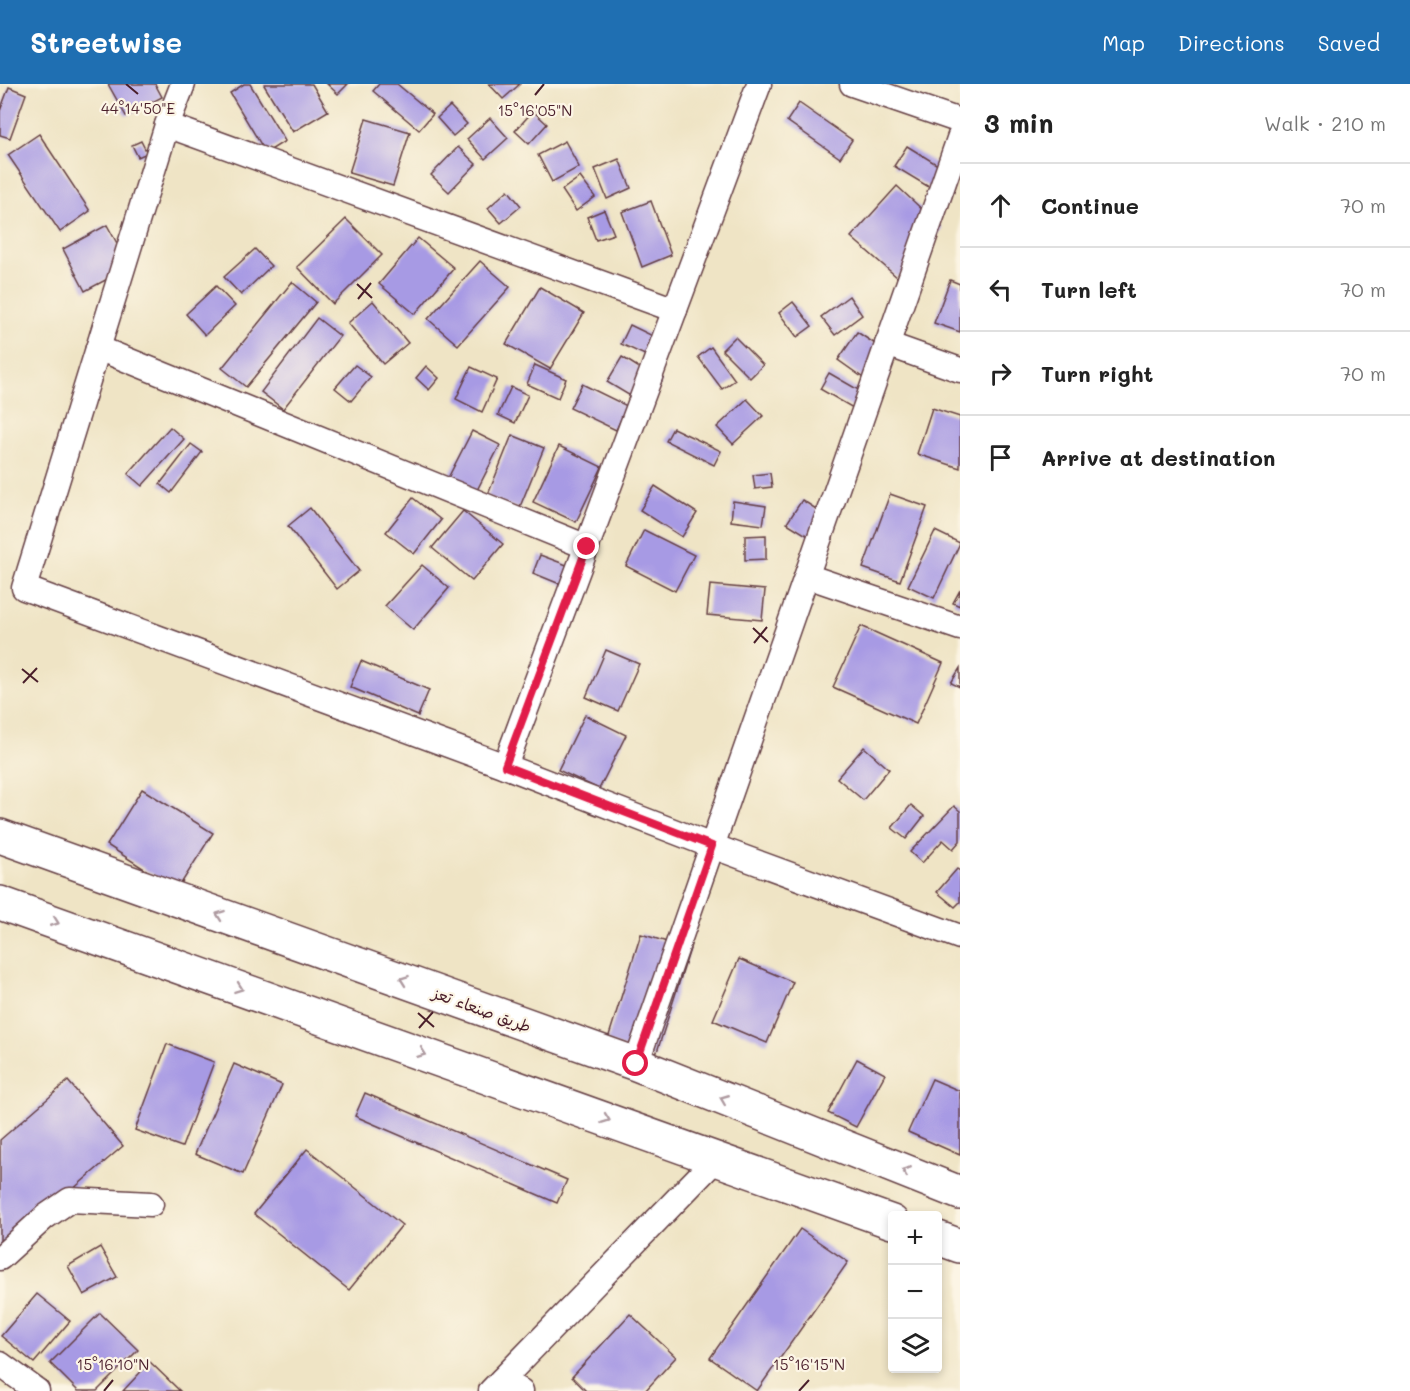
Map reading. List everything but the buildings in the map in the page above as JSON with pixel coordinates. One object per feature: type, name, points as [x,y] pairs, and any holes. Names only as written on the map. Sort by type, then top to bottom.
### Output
[{"type":"highway","name":"طريق صنعاء تعز","points":[[0,836],[636,1064],[960,1193]]},
{"type":"highway","points":[[0,903],[888,1220]]},
{"type":"highway","points":[[942,1239],[960,1246]]},
{"type":"street","points":[[183,84],[167,124],[24,588],[960,937]]},
{"type":"street","points":[[505,766],[759,84]]},
{"type":"street","points":[[852,84],[960,121]]},
{"type":"street","points":[[167,124],[675,310]]},
{"type":"street","points":[[636,1064],[960,136]]},
{"type":"street","points":[[887,344],[960,370]]},
{"type":"street","points":[[98,348],[587,547]]},
{"type":"street","points":[[807,576],[960,628]]},
{"type":"street","points":[[505,1387],[717,1158]]},
{"type":"street","points":[[0,1258],[45,1217],[70,1200],[151,1204]]},
{"type":"street","points":[[0,1364],[37,1391]]},
{"type":"route","points":[[587,547],[505,766],[712,846],[636,1064]]}]
